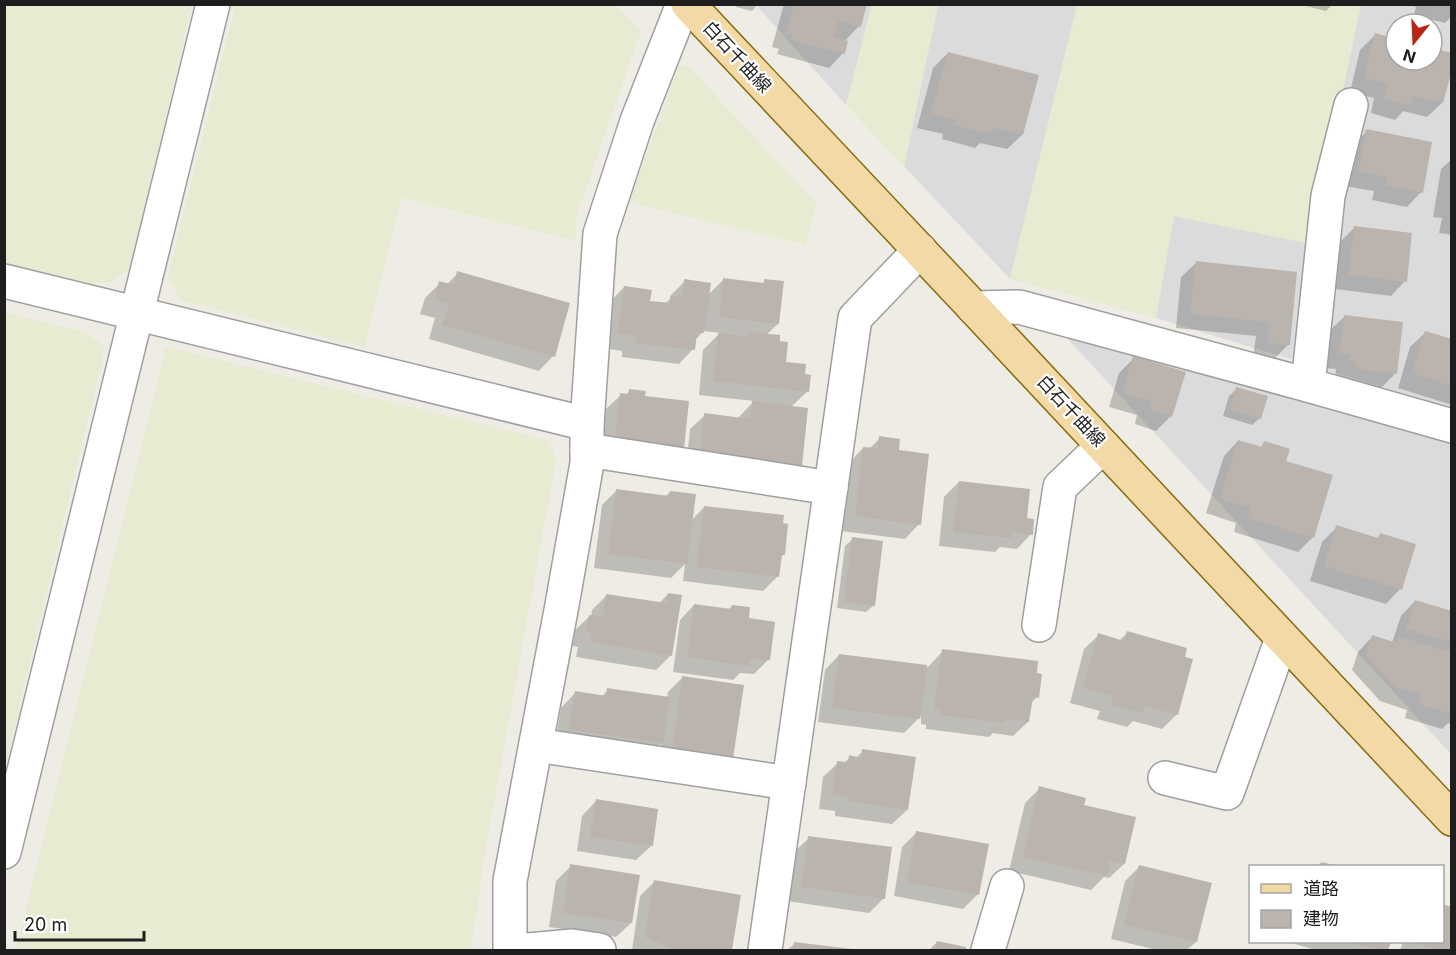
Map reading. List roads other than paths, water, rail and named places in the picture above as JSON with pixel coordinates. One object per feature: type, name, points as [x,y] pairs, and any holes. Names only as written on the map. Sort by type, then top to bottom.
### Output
[{"type":"main road","name":"白石千曲線","points":[[688,4],[1452,819]]},
{"type":"street","points":[[4,852],[213,4]]},
{"type":"street","points":[[510,951],[510,882],[587,463],[600,234],[637,121],[683,4]]},
{"type":"street","points":[[1308,385],[1328,196],[1351,105]]},
{"type":"street","points":[[765,951],[855,318],[920,250]]},
{"type":"street","points":[[4,281],[136,314],[587,437],[831,488]]},
{"type":"street","points":[[974,308],[1019,307],[1452,426]]},
{"type":"street","points":[[1039,625],[1060,487],[1103,446]]},
{"type":"street","points":[[1165,778],[1227,793],[1282,638]]},
{"type":"street","points":[[536,746],[789,783]]},
{"type":"street","points":[[988,951],[1006,886]]},
{"type":"street","points":[[528,951],[572,946],[599,951]]}]
